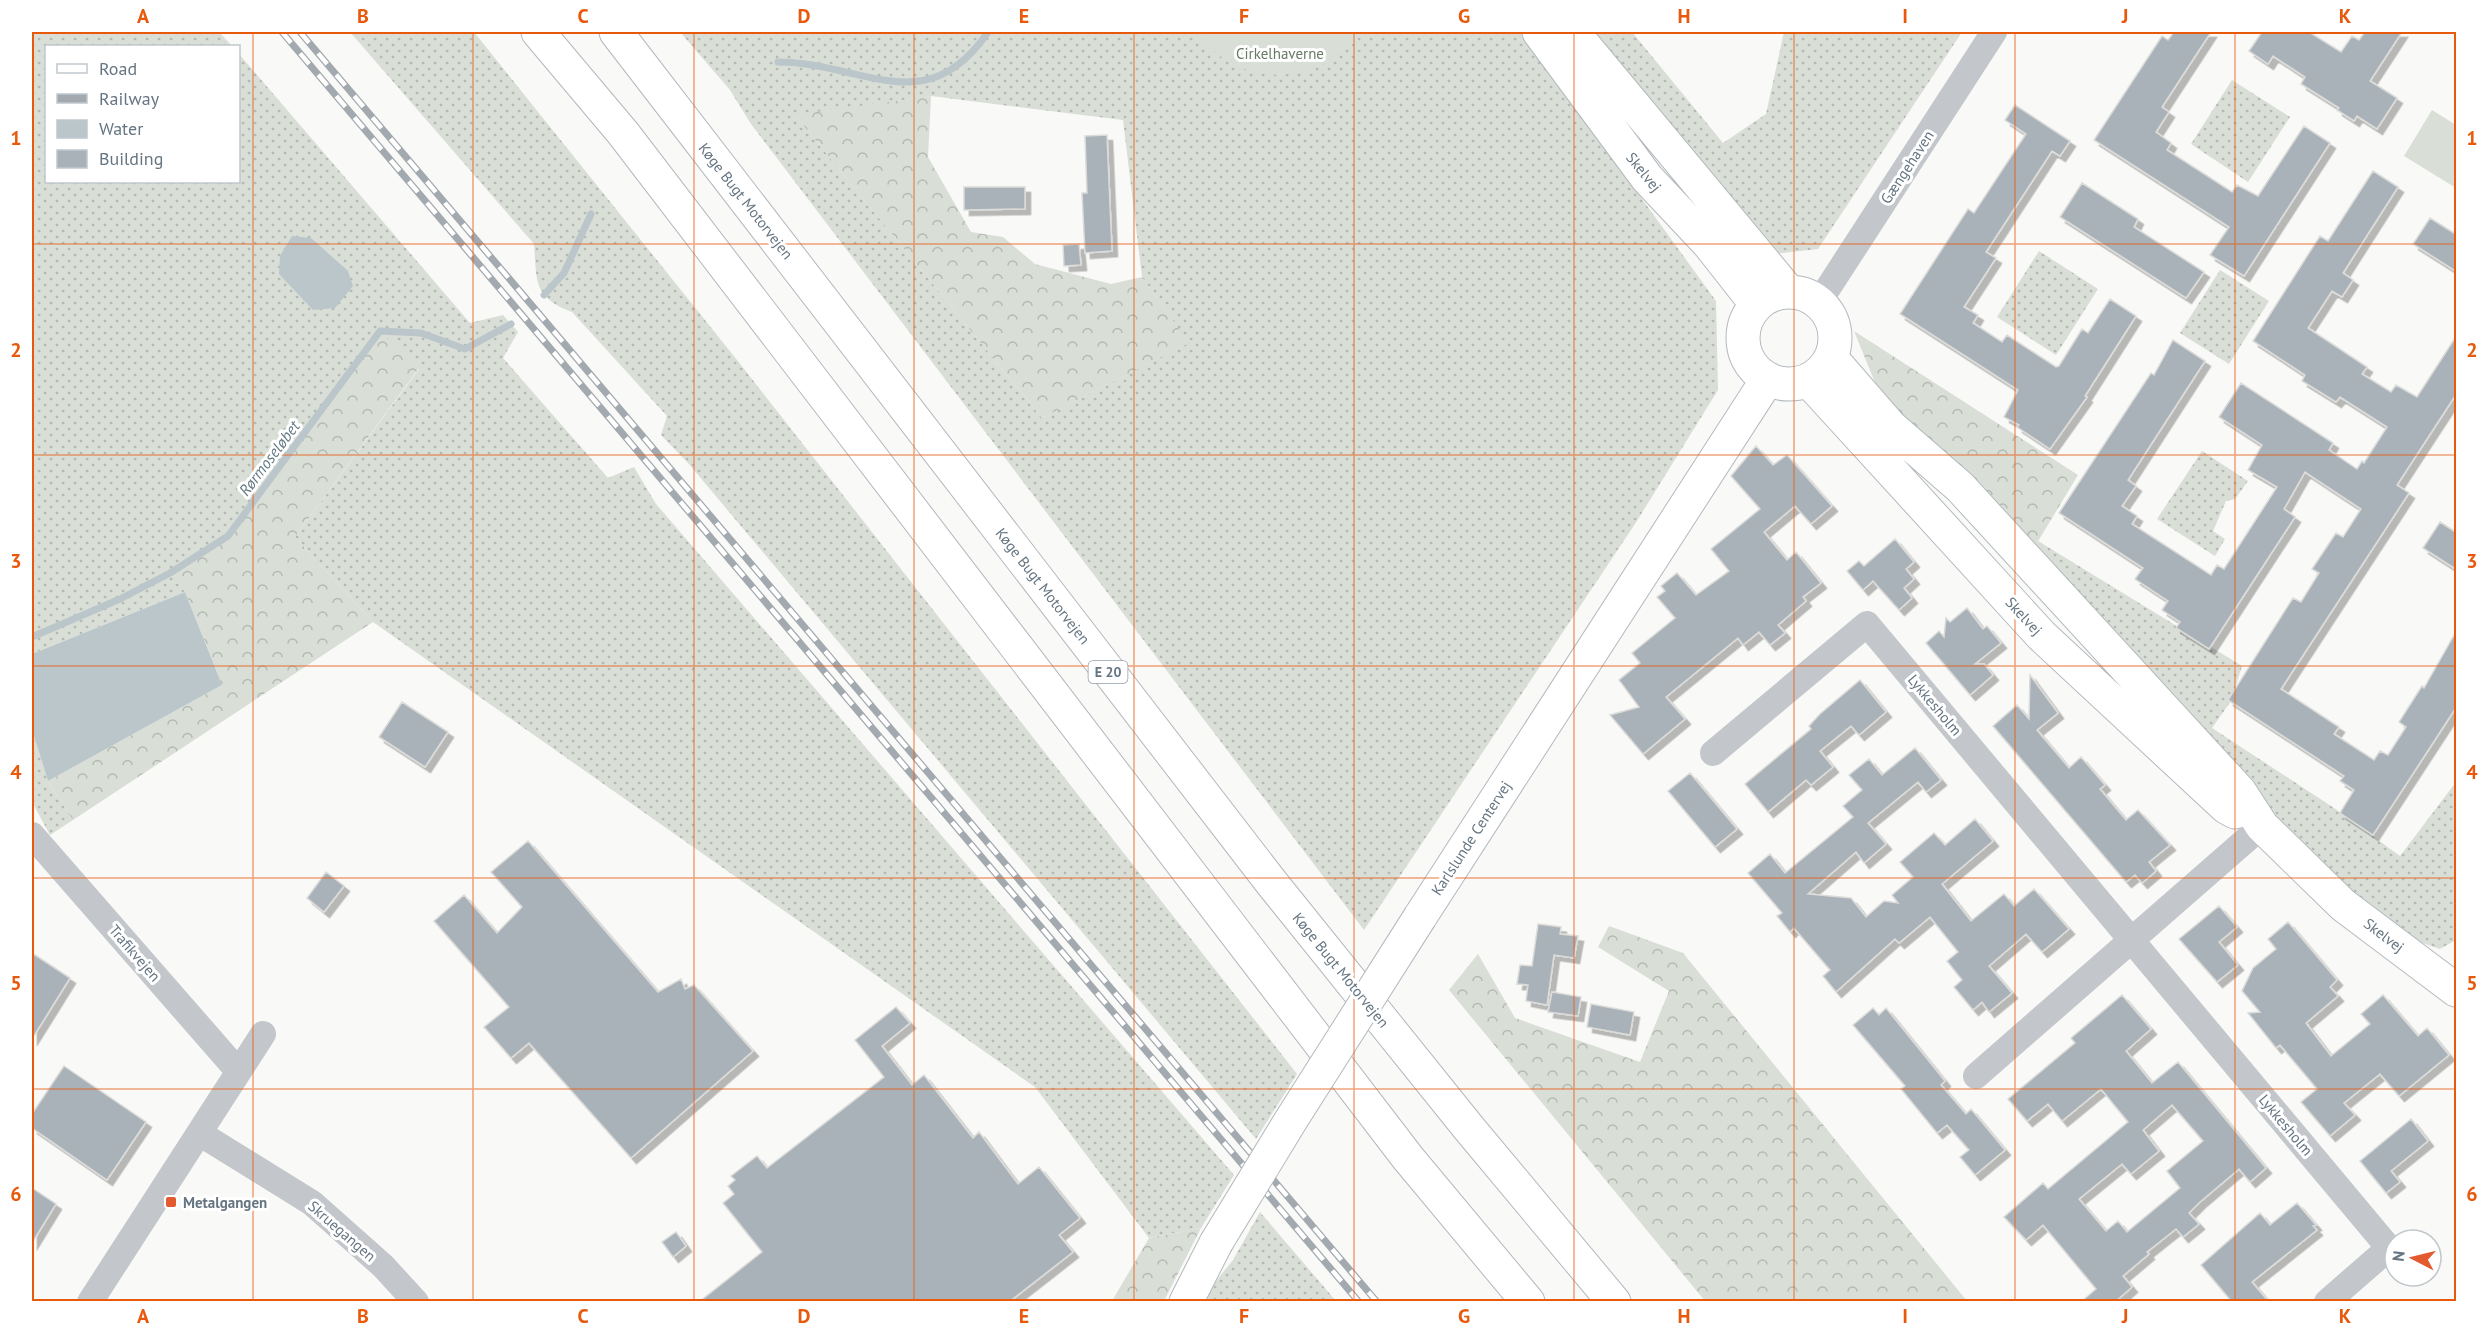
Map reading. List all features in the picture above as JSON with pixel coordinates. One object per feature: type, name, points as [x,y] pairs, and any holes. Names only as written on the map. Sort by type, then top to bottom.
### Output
[{"type":"main road","points":[[538,32],[630,143],[1408,1158],[1528,1302]]},
{"type":"main road","name":"Køge Bugt Motorvejen","points":[[616,32],[1271,882],[1468,1127],[1614,1302]]},
{"type":"main road","name":"Skelvej","points":[[1539,32],[1647,178],[1709,244],[1757,304]]},
{"type":"main road","points":[[1573,32],[1788,291]]},
{"type":"main road","points":[[1788,291],[1804,294],[1819,302],[1830,315],[1836,335],[1832,359],[1822,372],[1809,381],[1793,385],[1767,380],[1752,367],[1743,344],[1745,322],[1757,304],[1773,294],[1788,291]]},
{"type":"main road","name":"Skelvej","points":[[1832,359],[1891,427],[1960,488],[2200,748],[2240,792],[2262,826],[2343,904],[2456,986]]},
{"type":"main road","name":"Karlslunde Centervej","points":[[1186,1302],[1216,1243],[1290,1120],[1767,380]]},
{"type":"main road","name":"Skelvej","points":[[1809,381],[2042,635],[2226,807],[2262,826]]},
{"type":"street","name":"Gængehaven","points":[[1819,302],[1994,32]]},
{"type":"street","name":"Lykkesholm","points":[[1713,753],[1867,624],[2389,1248],[2327,1302]]},
{"type":"street","points":[[1976,1076],[2262,826]]},
{"type":"street","name":"Trafikvejen","points":[[32,836],[238,1071]]},
{"type":"street","points":[[90,1302],[262,1034]]},
{"type":"street","name":"Skruegangen","points":[[199,1134],[312,1203],[383,1266],[416,1302]]},
{"type":"green space","points":[[32,32],[219,32],[231,45],[45,45],[45,183],[240,183],[240,55],[470,323],[503,315],[518,332],[503,358],[608,478],[634,467],[656,504],[1234,1175],[1201,1228],[1149,1238],[1035,1087],[373,622],[295,537],[419,369],[380,332],[228,536],[171,573],[185,592],[32,654]]},
{"type":"green space","points":[[350,32],[474,32],[737,360],[1297,1074],[1256,1139],[688,463],[661,435],[667,416],[572,312],[550,301],[544,294],[537,279],[534,244]]},
{"type":"green space","points":[[680,32],[1521,32],[1716,301],[1718,390],[1635,524],[1364,930],[751,124],[730,90]],"holes":[[[931,96],[1123,120],[1142,277],[1188,343],[1042,418],[796,116]]]},
{"type":"green space","name":"Cirkelhaverne","points":[[1196,32],[1364,32],[1346,50],[1325,63],[1303,72],[1280,75],[1257,73],[1234,65],[1214,51]]},
{"type":"green space","points":[[1588,32],[1632,32],[1723,143],[1766,114],[1784,32],[1962,32],[1818,249],[1773,254]]},
{"type":"green space","points":[[2232,80],[2290,117],[2248,182],[2191,144]]},
{"type":"green space","points":[[931,96],[928,157],[971,232],[1003,237],[1035,264],[1111,284],[1142,277],[1189,343],[1042,418],[795,115]]},
{"type":"green space","points":[[2432,110],[2456,125],[2456,188],[2404,156]]},
{"type":"green space","points":[[2039,251],[2098,289],[2056,355],[1997,317]]},
{"type":"green space","points":[[2220,270],[2269,301],[2229,364],[2180,333]]},
{"type":"green space","points":[[380,331],[419,368],[295,537],[373,622],[73,820],[48,781],[222,685],[185,592],[170,573],[228,536]]},
{"type":"green space","points":[[1854,331],[2078,475],[2031,553],[1878,390]]},
{"type":"green space","points":[[2202,451],[2248,481],[2235,499],[2226,501],[2213,531],[2225,539],[2215,556],[2157,519]]},
{"type":"green space","points":[[2038,541],[2242,666],[2231,701],[2212,728],[2334,808],[2400,856],[2456,782],[2456,940],[2440,949],[2399,935],[2349,892],[2252,794],[2031,553]]},
{"type":"green space","points":[[32,730],[48,781],[73,820],[50,835],[32,802]]},
{"type":"green space","points":[[1609,926],[1683,953],[1967,1301],[1705,1301],[1449,990],[1478,954],[1515,1018],[1640,1062],[1669,991],[1598,947]]},
{"type":"green space","points":[[1260,1212],[1336,1301],[1199,1302],[1233,1260]]},
{"type":"green space","points":[[1201,1228],[1164,1301],[1112,1301],[1149,1238]]},
{"type":"water","points":[[292,236],[311,238],[348,271],[353,286],[335,308],[313,310],[279,274],[280,256]]},
{"type":"water","points":[[185,592],[222,685],[48,781],[32,730],[32,654]]},
{"type":"building","points":[[2174,32],[2211,32],[2162,107],[2169,112],[2156,132],[2171,143],[2167,150],[2232,192],[2237,185],[2258,196],[2304,126],[2330,143],[2244,276],[2210,255],[2229,227],[2094,140],[2162,36],[2168,40]]},
{"type":"building","points":[[2262,32],[2309,32],[2341,52],[2352,36],[2359,40],[2365,32],[2402,32],[2370,81],[2397,98],[2377,129],[2357,116],[2354,121],[2337,110],[2339,108],[2301,84],[2305,77],[2273,56],[2268,64],[2249,51]]},
{"type":"building","points":[[2015,105],[2070,141],[2060,156],[2052,151],[1986,252],[1996,258],[1964,307],[1978,315],[1973,323],[2002,342],[2007,335],[2056,367],[2059,366],[2082,329],[2088,333],[2110,299],[2136,316],[2085,396],[2087,397],[2050,449],[2017,427],[2019,425],[2004,417],[2018,390],[1900,314],[1968,209],[1974,213],[2026,134],[2005,120]]},
{"type":"building","points":[[1107,135],[1112,251],[1085,253],[1082,193],[1087,193],[1085,136]]},
{"type":"building","points":[[2373,171],[2398,187],[2343,273],[2353,280],[2342,297],[2332,291],[2308,328],[2367,367],[2362,374],[2391,392],[2396,385],[2417,397],[2457,335],[2457,393],[2397,485],[2409,493],[2281,689],[2339,727],[2334,734],[2374,760],[2380,751],[2388,755],[2406,727],[2399,722],[2422,686],[2424,688],[2457,630],[2457,706],[2373,835],[2340,813],[2354,790],[2340,781],[2344,776],[2228,700],[2293,598],[2301,602],[2319,573],[2312,569],[2336,533],[2343,537],[2361,509],[2305,472],[2284,509],[2295,517],[2209,649],[2176,628],[2180,622],[2162,610],[2168,601],[2135,579],[2143,568],[2059,513],[2151,373],[2154,375],[2173,340],[2205,361],[2128,480],[2136,486],[2122,506],[2137,516],[2132,524],[2211,575],[2217,565],[2224,569],[2277,487],[2248,470],[2262,445],[2219,417],[2241,383],[2333,443],[2329,450],[2357,469],[2362,461],[2364,463],[2387,427],[2340,397],[2336,402],[2302,381],[2305,375],[2253,341],[2320,236],[2328,241]]},
{"type":"building","points":[[2082,183],[2138,219],[2134,227],[2204,272],[2186,298],[2060,217]]},
{"type":"building","points":[[964,187],[1025,187],[1025,209],[964,210]]},
{"type":"building","points":[[2430,218],[2457,235],[2457,272],[2413,244]]},
{"type":"building","points":[[1079,244],[1081,265],[1064,266],[1063,245]]},
{"type":"building","points":[[1756,446],[1773,465],[1787,455],[1832,506],[1811,524],[1795,506],[1764,532],[1787,560],[1796,552],[1821,583],[1803,597],[1806,601],[1778,625],[1785,633],[1770,645],[1759,632],[1743,645],[1738,638],[1666,697],[1685,719],[1643,754],[1610,715],[1639,707],[1619,680],[1640,663],[1632,653],[1675,618],[1657,597],[1665,591],[1661,586],[1677,573],[1696,595],[1729,571],[1711,549],[1760,509],[1731,476]]},
{"type":"building","points":[[2440,522],[2457,533],[2457,570],[2423,548]]},
{"type":"building","points":[[1895,539],[1914,562],[1906,569],[1914,579],[1904,588],[1912,598],[1899,610],[1873,581],[1863,590],[1847,571],[1859,561],[1864,566]]},
{"type":"building","points":[[1967,608],[1983,629],[1987,626],[2001,643],[1975,664],[1984,664],[1993,675],[1970,695],[1926,643],[1939,631],[1944,637],[1946,618],[1950,622]]},
{"type":"building","points":[[2030,675],[2058,713],[2037,730],[2069,768],[2081,757],[2105,785],[2100,789],[2126,820],[2138,810],[2170,845],[2149,862],[2156,871],[2142,883],[2135,875],[2126,882],[1993,726],[2017,705],[2029,719]]},
{"type":"building","points":[[1860,680],[1886,712],[1859,735],[1851,726],[1820,751],[1833,767],[1811,785],[1806,780],[1768,812],[1745,784],[1811,729],[1809,726],[1820,714]]},
{"type":"building","points":[[402,702],[448,732],[425,767],[379,737]]},
{"type":"building","points":[[1915,748],[1941,780],[1926,792],[1918,782],[1868,823],[1886,844],[1864,863],[1856,852],[1808,894],[1851,898],[1866,917],[1884,901],[1898,903],[1892,895],[1913,877],[1900,862],[1934,833],[1945,845],[1975,819],[1993,841],[1942,884],[1971,921],[2004,894],[2014,906],[2034,889],[2069,929],[2042,952],[2026,934],[1989,966],[2012,993],[1989,1012],[1982,1002],[1973,1010],[1954,987],[1962,980],[1947,961],[1958,952],[1930,917],[1899,943],[1895,939],[1836,992],[1823,976],[1830,970],[1794,928],[1790,932],[1777,916],[1782,913],[1748,873],[1770,854],[1785,873],[1853,817],[1843,806],[1862,790],[1849,775],[1869,759],[1882,775]]},
{"type":"building","points":[[1690,773],[1737,829],[1715,847],[1668,791]]},
{"type":"building","points":[[528,841],[658,992],[681,979],[685,989],[694,985],[753,1051],[631,1158],[529,1043],[511,1058],[484,1027],[509,1007],[434,921],[464,895],[497,933],[522,907],[491,872]]},
{"type":"building","points":[[326,872],[344,886],[324,912],[307,898]]},
{"type":"building","points":[[2219,906],[2237,927],[2219,942],[2238,965],[2217,982],[2179,939]]},
{"type":"building","points":[[2288,922],[2337,980],[2330,987],[2338,996],[2306,1023],[2331,1056],[2370,1024],[2361,1014],[2383,995],[2418,1036],[2427,1028],[2449,1055],[2399,1096],[2380,1074],[2344,1103],[2355,1115],[2330,1136],[2301,1102],[2317,1089],[2280,1045],[2276,1048],[2248,1013],[2260,1012],[2242,991],[2253,968],[2276,949],[2268,939]]},
{"type":"building","points":[[1538,924],[1561,927],[1560,934],[1578,936],[1574,958],[1554,955],[1547,1005],[1526,1001],[1528,985],[1517,984],[1520,965],[1532,966]]},
{"type":"building","points":[[32,953],[70,978],[32,1039]]},
{"type":"building","points":[[1552,992],[1581,997],[1578,1016],[1548,1012]]},
{"type":"building","points":[[2122,995],[2151,1029],[2126,1051],[2152,1083],[2178,1062],[2266,1168],[2250,1182],[2239,1169],[2200,1202],[2189,1213],[2199,1224],[2183,1237],[2176,1229],[2147,1252],[2149,1254],[2123,1276],[2132,1287],[2115,1302],[2081,1302],[2096,1289],[2043,1225],[2026,1240],[2004,1217],[2043,1183],[2048,1189],[2128,1122],[2101,1089],[2062,1121],[2048,1104],[2027,1121],[2008,1099],[2075,1043],[2071,1038]],"holes":[[[2172,1105],[2203,1141],[2167,1171],[2180,1188],[2127,1232],[2118,1221],[2106,1231],[2079,1199],[2122,1164],[2131,1174],[2159,1151],[2143,1130]]]},
{"type":"building","points":[[1591,1004],[1634,1012],[1630,1035],[1587,1027]]},
{"type":"building","points":[[896,1007],[910,1023],[882,1046],[912,1085],[924,1075],[973,1138],[979,1132],[1018,1184],[1039,1167],[1080,1218],[1059,1235],[1073,1252],[1009,1302],[699,1302],[762,1252],[723,1203],[734,1194],[728,1186],[735,1180],[731,1176],[757,1156],[767,1168],[884,1077],[855,1040]]},
{"type":"building","points":[[1873,1008],[1879,1015],[1886,1008],[1945,1081],[1941,1085],[1966,1114],[1971,1109],[2005,1150],[1975,1175],[1960,1157],[1969,1150],[1947,1125],[1937,1133],[1901,1089],[1905,1086],[1853,1025]]},
{"type":"building","points":[[64,1066],[146,1122],[107,1180],[32,1128],[32,1114]]},
{"type":"building","points":[[2411,1119],[2428,1141],[2391,1171],[2400,1182],[2386,1193],[2360,1161]]},
{"type":"building","points":[[32,1188],[56,1204],[32,1243]]},
{"type":"building","points":[[2297,1203],[2316,1225],[2313,1226],[2317,1230],[2252,1282],[2269,1302],[2232,1302],[2201,1265],[2260,1213],[2270,1225]]},
{"type":"building","points":[[676,1232],[686,1246],[673,1257],[662,1242]]},
{"type":"waterway","name":"Rørmoseløbet","points":[[778,62],[809,64],[891,81],[916,81],[941,75],[965,59],[988,32]]},
{"type":"waterway","name":"Rørmoseløbet","points":[[544,295],[564,273],[591,214]]},
{"type":"waterway","name":"Rørmoseløbet","points":[[32,637],[120,599],[170,573],[228,536],[380,331],[421,333],[465,349],[511,324]]},
{"type":"railway","points":[[282,32],[1359,1302]]},
{"type":"railway","points":[[300,32],[1377,1302]]},
{"type":"place","name":"Metalgangen","points":[[171,1202]]}]
